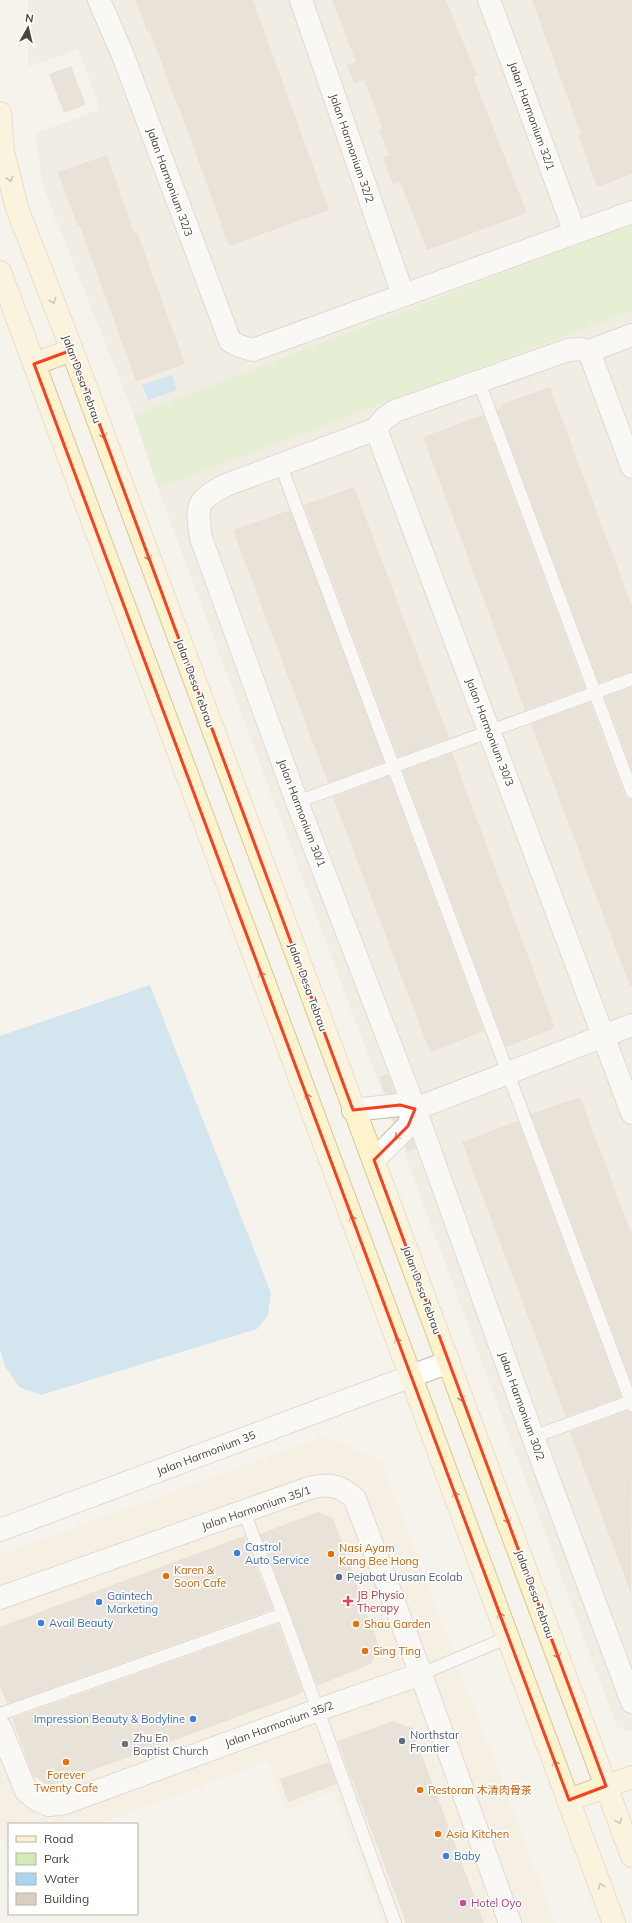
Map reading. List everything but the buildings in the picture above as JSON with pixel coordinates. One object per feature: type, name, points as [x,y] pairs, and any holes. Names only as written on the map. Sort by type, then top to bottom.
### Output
[{"type":"street","name":"Jalan Harmonium 32/3","points":[[99,0],[124,58],[230,341],[239,346],[253,350],[403,295]]},
{"type":"street","name":"Jalan Harmonium 32/2","points":[[301,0],[403,295]]},
{"type":"street","name":"Jalan Harmonium 32/1","points":[[489,0],[575,233]]},
{"type":"street","name":"Jalan Desa Tebrau","points":[[0,113],[3,152],[17,208],[72,350],[353,1110],[374,1160],[632,1856]]},
{"type":"street","points":[[403,295],[632,212]]},
{"type":"street","points":[[0,272],[509,1637],[614,1923]]},
{"type":"street","points":[[280,466],[376,429],[384,420],[396,411],[568,350],[580,348],[589,351],[632,335]]},
{"type":"street","points":[[34,364],[72,350]]},
{"type":"street","points":[[589,351],[632,467]]},
{"type":"street","name":"Jalan Harmonium 30/3","points":[[376,429],[632,1113]]},
{"type":"street","name":"Jalan Harmonium 30/1","points":[[280,466],[226,485],[205,496],[198,513],[201,538],[297,802],[415,1109]]},
{"type":"street","points":[[353,1110],[400,1105],[415,1109],[632,1025]]},
{"type":"street","points":[[374,1160],[408,1126],[415,1109]]},
{"type":"street","name":"Jalan Harmonium 30/2","points":[[415,1109],[533,1438],[632,1702]]},
{"type":"street","name":"Jalan Harmonium 35","points":[[0,1530],[449,1362]]},
{"type":"street","name":"Jalan Harmonium 35/1","points":[[0,1598],[322,1485],[336,1486],[347,1491],[355,1499],[421,1674],[510,1923]]},
{"type":"street","name":"Jalan Harmonium 35/2","points":[[0,1727],[26,1791],[49,1806],[65,1803],[318,1710],[421,1674]]},
{"type":"street","points":[[569,1800],[632,1777]]},
{"type":"lane","points":[[479,382],[632,792]]},
{"type":"lane","points":[[280,466],[632,1402],[533,1438]]},
{"type":"lane","points":[[297,802],[632,679]]},
{"type":"lane","points":[[244,1512],[284,1614],[395,1923]]},
{"type":"lane","points":[[0,1714],[284,1614]]},
{"type":"lane","name":"Jalan Harmonium 35/2","points":[[421,1674],[509,1637]]},
{"type":"highlighted area","points":[[72,350],[353,1110],[400,1105],[415,1109],[408,1126],[374,1160],[606,1786],[569,1800],[34,364]]},
{"type":"shaded area","points":[[28,0],[632,0],[632,223],[134,415],[43,187],[35,134],[100,109],[78,49],[28,67]]},
{"type":"shaded area","points":[[632,311],[632,1732],[617,1727],[158,488]]},
{"type":"shaded area","points":[[325,1436],[381,1461],[555,1923],[384,1923],[334,1792],[286,1809],[268,1761],[101,1823],[8,1823],[8,1852],[0,1831],[0,1555]]},
{"type":"green space","points":[[632,223],[632,311],[158,488],[134,415]]},
{"type":"water","points":[[172,375],[177,390],[148,400],[142,385]]},
{"type":"water","points":[[150,985],[271,1293],[268,1315],[257,1329],[41,1395],[19,1387],[5,1366],[0,1349],[0,1036]]},
{"type":"place","name":"Castrol Auto Service","points":[[237,1553]]},
{"type":"place","name":"Nasi Ayam Kang Bee Hong","points":[[331,1554]]},
{"type":"place","name":"Karen & Soon Cafe","points":[[166,1576]]},
{"type":"place","name":"Pejabat Urusan Ecolab","points":[[339,1577]]},
{"type":"place","name":"JB Physio Therapy","points":[[348,1601]]},
{"type":"place","name":"Gaintech Marketing","points":[[99,1602]]},
{"type":"place","name":"Avail Beauty","points":[[41,1623]]},
{"type":"place","name":"Shau Garden","points":[[356,1624]]},
{"type":"place","name":"Sing Ting","points":[[365,1651]]},
{"type":"place","name":"Impression Beauty & Bodyline","points":[[193,1719]]},
{"type":"place","name":"Northstar Frontier","points":[[402,1741]]},
{"type":"place","name":"Zhu En Baptist Church","points":[[125,1744]]},
{"type":"place","name":"Forever Twenty Cafe","points":[[66,1762]]},
{"type":"place","name":"Restoran 木清肉骨茶","points":[[420,1790]]},
{"type":"place","name":"Asia Kitchen","points":[[438,1834]]},
{"type":"place","name":"Baby","points":[[446,1856]]},
{"type":"place","name":"Hotel Oyo","points":[[463,1903]]}]
